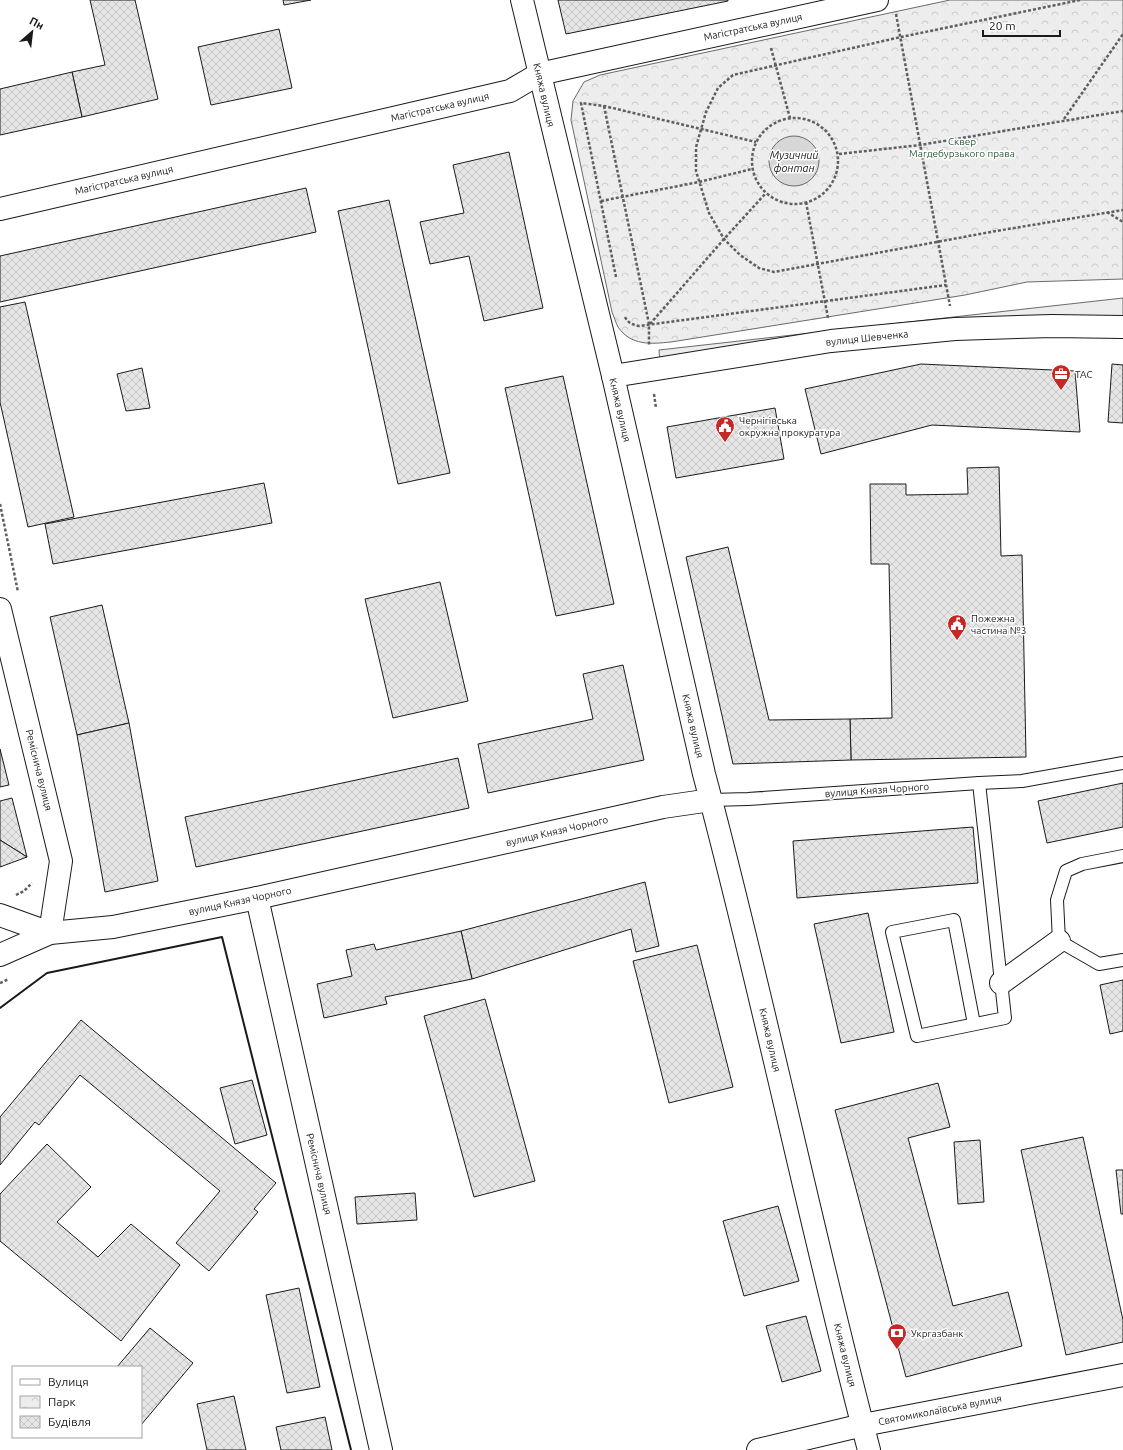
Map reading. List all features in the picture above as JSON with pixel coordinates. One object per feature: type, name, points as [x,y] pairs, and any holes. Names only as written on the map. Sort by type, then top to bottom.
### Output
[{"type":"street","name":"Княжа вулиця","points":[[522,0],[711,800],[721,833],[754,968],[804,1188],[869,1450]]},
{"type":"street","name":"Магістратська вулиця","points":[[0,209],[510,91],[539,74],[886,4]]},
{"type":"street","name":"вулиця Шевченка","points":[[612,376],[831,341],[955,328],[1052,326],[1123,327]]},
{"type":"street","name":"Реміснича вулиця","points":[[0,609],[61,861],[50,933]]},
{"type":"street","name":"вулиця Князя Чорного","points":[[0,955],[50,933],[113,927],[257,898],[663,807],[711,800]]},
{"type":"street","name":"Реміснича вулиця","points":[[257,898],[381,1450]]},
{"type":"street","points":[[5,906],[50,933]]},
{"type":"street","points":[[1001,983],[1059,941]]},
{"type":"street","name":"Святомиколаївська вулиця","points":[[758,1450],[863,1425],[1123,1375]]},
{"type":"lane","name":"вулиця Князя Чорного","points":[[711,800],[748,799],[979,782],[1022,781],[1123,763]]},
{"type":"lane","points":[[974,1024],[954,920],[892,932],[917,1036],[1005,1018],[979,782]]},
{"type":"lane","points":[[1123,856],[1082,864],[1066,871],[1058,900],[1059,941],[1099,964],[1123,960]]},
{"type":"path","points":[[1080,0],[901,37],[733,75],[718,88],[700,128],[696,148],[696,171],[709,213],[724,239],[740,255],[759,268],[774,272],[1123,210]]},
{"type":"path","points":[[623,313],[626,319],[633,325],[639,326],[946,284],[901,37],[886,4]]},
{"type":"path","points":[[1064,120],[1123,34]]},
{"type":"path","points":[[775,66],[790,118]]},
{"type":"path","points":[[617,283],[581,103],[604,106],[756,142]]},
{"type":"path","points":[[604,106],[649,324],[649,351]]},
{"type":"path","points":[[839,154],[920,145],[1123,111]]},
{"type":"path","points":[[790,118],[804,119],[817,125],[828,134],[835,143],[839,154],[836,174],[829,187],[819,196],[806,202],[792,204],[778,201],[766,193],[757,182],[752,169],[752,155],[756,142],[765,130],[776,122],[790,118]]},
{"type":"path","points":[[601,201],[623,198],[699,182],[752,169]]},
{"type":"path","points":[[649,324],[766,193]]},
{"type":"path","points":[[806,202],[825,301]]},
{"type":"path","points":[[1106,212],[1123,222]]},
{"type":"path","points":[[654,390],[656,408]]},
{"type":"path","points":[[5,906],[35,880]]},
{"type":"shaded area","points":[[1123,298],[1123,319],[660,365],[659,350]]},
{"type":"green space","name":"Сквер Магдебурзького права","points":[[950,0],[1123,0],[1123,279],[1027,282],[965,295],[671,342],[649,343],[635,341],[623,333],[618,327],[612,312],[571,120],[573,101],[584,82],[600,75]]},
{"type":"water","name":"Музичний фонтан","points":[[789,136],[799,136],[812,143],[819,156],[819,166],[812,179],[799,186],[789,186],[780,182],[773,175],[769,166],[769,156],[773,147],[780,140]]},
{"type":"building","points":[[90,0],[135,0],[158,99],[82,117],[72,72],[105,65]]},
{"type":"building","points":[[283,0],[311,0],[284,5]]},
{"type":"building","points":[[558,0],[728,0],[728,1],[566,34]]},
{"type":"building","points":[[279,29],[292,88],[211,105],[198,47]]},
{"type":"building","points":[[72,72],[82,117],[0,135],[0,89]]},
{"type":"building","points":[[509,152],[543,308],[484,321],[469,256],[430,264],[420,222],[464,213],[453,165]]},
{"type":"building","points":[[306,188],[316,232],[0,302],[0,256]]},
{"type":"building","points":[[389,200],[450,473],[398,484],[338,211]]},
{"type":"building","points":[[25,302],[74,517],[28,527],[0,402],[0,307]]},
{"type":"building","points":[[921,364],[1075,371],[1080,432],[932,425],[821,454],[805,389]]},
{"type":"building","points":[[1112,364],[1123,365],[1123,423],[1108,422]]},
{"type":"building","points":[[142,368],[150,408],[126,411],[117,374]]},
{"type":"building","points":[[563,376],[614,604],[556,616],[505,388]]},
{"type":"building","name":"Чернігівська окружна прокуратура","points":[[775,408],[784,459],[676,478],[667,427]]},
{"type":"building","name":"Пожежна частина №3","points":[[999,467],[1001,556],[1022,555],[1026,757],[851,760],[850,719],[892,718],[889,564],[871,564],[870,484],[906,484],[906,495],[968,494],[967,468]]},
{"type":"building","points":[[264,483],[272,523],[53,564],[45,524]]},
{"type":"building","points":[[728,547],[769,720],[850,719],[851,760],[733,764],[686,557]]},
{"type":"building","points":[[440,582],[468,701],[393,718],[365,599]]},
{"type":"building","points":[[102,605],[129,723],[77,735],[50,617]]},
{"type":"building","points":[[623,665],[644,760],[488,793],[478,744],[593,719],[583,674]]},
{"type":"building","points":[[129,723],[158,881],[105,892],[77,735]]},
{"type":"building","points":[[0,749],[9,785],[0,787]]},
{"type":"building","points":[[458,758],[469,808],[196,867],[185,817]]},
{"type":"building","points":[[1123,783],[1123,827],[1047,843],[1038,801]]},
{"type":"building","points":[[12,798],[27,857],[0,840],[0,801]]},
{"type":"building","points":[[973,827],[978,883],[797,898],[793,841]]},
{"type":"building","points":[[0,840],[27,857],[0,867]]},
{"type":"building","points":[[645,882],[659,946],[636,952],[631,929],[472,979],[461,931]]},
{"type":"building","points":[[868,913],[894,1032],[841,1043],[814,924]]},
{"type":"building","points":[[461,931],[472,979],[385,997],[387,1004],[324,1018],[317,984],[352,976],[346,950],[374,944],[376,950]]},
{"type":"building","points":[[697,945],[733,1087],[669,1103],[633,961]]},
{"type":"building","points":[[1123,980],[1123,1031],[1110,1034],[1100,985]]},
{"type":"building","points":[[485,999],[535,1181],[474,1197],[424,1016]]},
{"type":"building","points":[[81,1020],[276,1183],[254,1209],[258,1212],[209,1271],[176,1243],[220,1191],[80,1075],[39,1125],[35,1122],[0,1165],[0,1117]]},
{"type":"building","points":[[252,1080],[267,1135],[235,1144],[220,1088]]},
{"type":"building","points":[[938,1083],[950,1127],[908,1138],[953,1306],[1008,1292],[1022,1346],[906,1377],[835,1110]]},
{"type":"building","points":[[1083,1137],[1123,1320],[1123,1342],[1066,1355],[1021,1150]]},
{"type":"building","points":[[980,1140],[984,1202],[958,1204],[954,1142]]},
{"type":"building","points":[[47,1144],[91,1187],[57,1222],[98,1257],[131,1224],[180,1265],[121,1341],[0,1241],[0,1194]]},
{"type":"building","points":[[1116,1170],[1123,1170],[1123,1214],[1121,1214]]},
{"type":"building","points":[[415,1193],[417,1220],[357,1224],[355,1197]]},
{"type":"building","points":[[778,1206],[799,1281],[744,1296],[723,1221]]},
{"type":"building","points":[[299,1288],[320,1387],[287,1393],[266,1295]]},
{"type":"building","points":[[806,1316],[821,1371],[782,1382],[766,1326]]},
{"type":"building","points":[[150,1328],[193,1363],[142,1424],[142,1366],[118,1366]]},
{"type":"building","points":[[234,1396],[246,1450],[207,1450],[197,1404]]},
{"type":"building","points":[[325,1417],[332,1450],[281,1450],[276,1427]]},
{"type":"wall","points":[[0,1008],[47,973],[222,937],[351,1450]]},
{"type":"place","name":"ТАС","points":[[1061,391]]},
{"type":"place","name":"Чернігівська окружна прокуратура","points":[[725,443]]},
{"type":"place","name":"Пожежна частина №3","points":[[957,641]]},
{"type":"place","name":"Укргазбанк","points":[[897,1350]]}]
